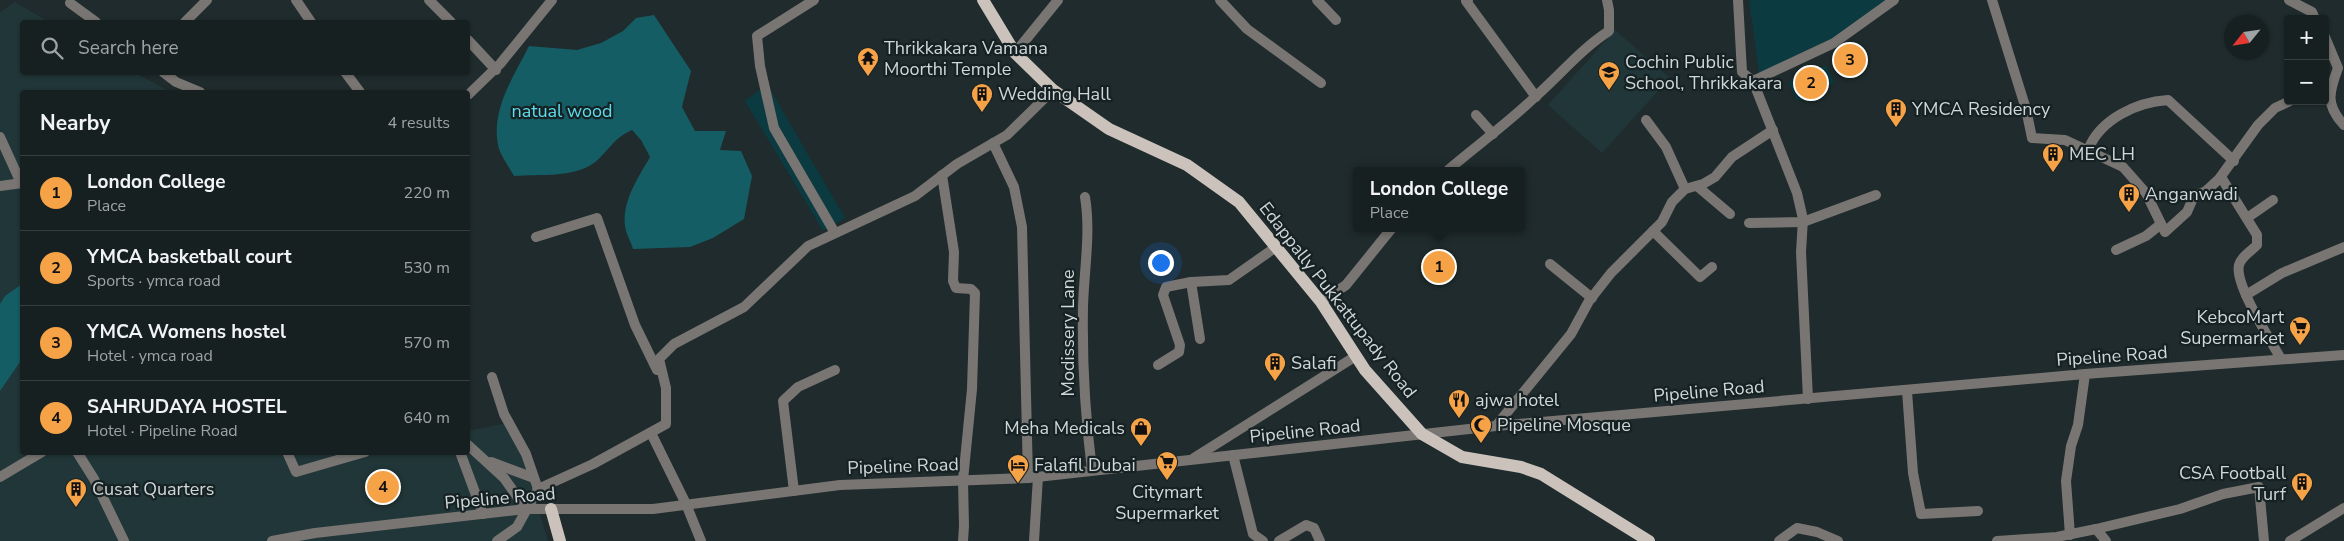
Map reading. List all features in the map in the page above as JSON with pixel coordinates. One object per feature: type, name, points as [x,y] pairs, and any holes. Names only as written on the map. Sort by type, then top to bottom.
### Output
[{"type":"main road","name":"Edappally Pukkattupady Road","points":[[982,0],[1015,53],[1053,90],[1109,128],[1187,165],[1230,194],[1320,302],[1365,370],[1422,434],[1462,457],[1521,467],[1541,474],[1649,541]]},
{"type":"main road","points":[[551,509],[560,541]]},
{"type":"street","points":[[187,20],[207,0]]},
{"type":"street","points":[[296,0],[310,20]]},
{"type":"street","points":[[428,0],[449,20]]},
{"type":"street","points":[[470,93],[496,70],[552,0]]},
{"type":"street","points":[[814,0],[757,36],[760,66],[774,128],[835,233]]},
{"type":"street","points":[[1015,53],[1058,0]]},
{"type":"street","points":[[1220,0],[1247,29],[1321,83]]},
{"type":"street","points":[[1317,0],[1336,20]]},
{"type":"street","points":[[1468,0],[1466,1],[1499,49],[1536,96]]},
{"type":"street","points":[[1451,167],[1536,96],[1565,66],[1609,30],[1607,0]]},
{"type":"street","points":[[1738,0],[1742,72],[1753,80],[1798,193],[1803,222],[1801,252],[1808,399]]},
{"type":"street","points":[[1753,80],[1834,43],[1894,0]]},
{"type":"street","points":[[1992,0],[2026,109],[2032,138],[2065,140],[2123,167],[2133,176],[2146,193],[2165,232],[2188,212],[2194,196],[2206,191],[2221,177],[2258,125],[2274,108],[2284,104]]},
{"type":"street","points":[[2289,0],[2312,12],[2314,15]]},
{"type":"street","points":[[69,1],[93,20]]},
{"type":"street","points":[[470,42],[496,70]]},
{"type":"street","points":[[2329,47],[2338,68],[2329,94],[2335,116],[2344,125]]},
{"type":"street","points":[[2329,76],[2338,68]]},
{"type":"street","points":[[167,75],[176,82],[195,90]]},
{"type":"street","points":[[346,75],[358,90]]},
{"type":"street","points":[[497,541],[517,527],[538,489],[593,464],[666,424],[665,384],[659,359],[674,344],[744,307],[808,246],[915,196],[957,164],[1007,135],[1053,90]]},
{"type":"street","points":[[2088,150],[2093,137],[2110,120],[2149,101],[2168,100],[2234,161]]},
{"type":"street","points":[[1476,115],[1492,134]]},
{"type":"street","points":[[1646,120],[1666,147],[1685,189]]},
{"type":"street","points":[[1496,426],[1571,334],[1592,298],[1611,273],[1662,222],[1672,202],[1685,189],[1697,186],[1715,177],[1732,157],[1773,130]]},
{"type":"street","points":[[0,137],[20,179]]},
{"type":"street","points":[[994,143],[1014,187],[1022,227],[1034,541]]},
{"type":"street","points":[[942,175],[954,252],[953,281],[956,288],[971,289],[975,293],[972,389],[963,480],[963,541]]},
{"type":"street","points":[[2221,177],[2259,240],[2257,246],[2240,262],[2238,270],[2253,311],[2281,359]]},
{"type":"street","points":[[0,186],[20,183]]},
{"type":"street","points":[[1697,186],[1730,214]]},
{"type":"street","points":[[1749,224],[1803,222],[1876,195]]},
{"type":"street","name":"Modissery Lane","points":[[1085,197],[1089,234],[1084,267],[1082,362],[1092,470]]},
{"type":"street","points":[[2247,218],[2273,200]]},
{"type":"street","points":[[536,237],[597,218],[635,325],[665,384]]},
{"type":"street","points":[[2116,250],[2146,236],[2161,224]]},
{"type":"street","points":[[1652,231],[1700,277],[1712,267]]},
{"type":"street","points":[[1320,302],[1346,284],[1389,232]]},
{"type":"street","points":[[1158,365],[1179,352],[1180,345],[1163,295],[1166,287],[1190,282],[1229,280],[1276,247]]},
{"type":"street","points":[[2246,295],[2282,273],[2344,247]]},
{"type":"street","points":[[1550,264],[1592,298]]},
{"type":"street","points":[[1190,282],[1200,339]]},
{"type":"street","name":"Pipeline Road","points":[[272,541],[315,533],[526,509],[653,509],[840,485],[1033,477],[1496,426],[2085,374],[2344,355]]},
{"type":"street","points":[[1191,460],[1356,356]]},
{"type":"street","points":[[794,491],[783,401],[798,387],[835,370]]},
{"type":"street","points":[[2070,535],[2066,481],[2071,446],[2078,425],[2085,374]]},
{"type":"street","points":[[492,377],[504,414],[526,454],[538,489]]},
{"type":"street","points":[[1907,391],[1913,473],[1921,514],[1978,511]]},
{"type":"street","points":[[651,433],[686,504],[701,541]]},
{"type":"street","points":[[470,447],[504,478],[526,509]]},
{"type":"street","points":[[0,477],[37,455]]},
{"type":"street","points":[[79,455],[94,479],[123,541]]},
{"type":"street","points":[[288,455],[296,472],[355,455]]},
{"type":"street","points":[[461,455],[483,514]]},
{"type":"street","points":[[1232,455],[1253,534],[1263,541]]},
{"type":"street","points":[[485,459],[534,478]]},
{"type":"street","points":[[1998,541],[2070,535],[2180,509],[2223,494],[2259,487],[2264,541]]},
{"type":"street","points":[[2290,541],[2344,508]]},
{"type":"street","points":[[1279,541],[1306,525],[1314,528],[1320,541]]},
{"type":"street","points":[[1779,541],[1796,528],[1818,532],[1838,541]]},
{"type":"street","points":[[2096,529],[2106,541]]},
{"type":"shaded area","points":[[1749,0],[1887,0],[1846,32],[1759,73]]},
{"type":"shaded area","points":[[15,2],[46,20],[20,20],[20,75],[139,75],[167,90],[20,90],[20,455],[336,455],[338,458],[351,455],[470,455],[470,431],[512,422],[548,541],[0,541],[0,12]]},
{"type":"shaded area","name":"Cochin Public School, Thrikkakara","points":[[1615,30],[1670,78],[1602,153],[1548,105]]},
{"type":"shaded area","points":[[1826,65],[1834,83],[1797,101],[1788,82]]},
{"type":"shaded area","points":[[767,84],[845,218],[823,231],[745,101]]},
{"type":"green space","name":"natual wood","points":[[654,15],[691,71],[682,107],[695,131],[726,131],[720,150],[741,151],[752,176],[744,219],[713,238],[690,247],[633,249],[626,232],[626,208],[636,181],[650,157],[641,140],[632,130],[615,141],[599,159],[586,168],[566,173],[514,176],[499,149],[498,119],[505,93],[529,46],[577,50],[601,43],[623,31],[636,18]]},
{"type":"green space","points":[[20,285],[20,362],[0,391],[0,304],[5,296]]},
{"type":"place","name":"YMCA Womens hostel","points":[[1850,60]]},
{"type":"place","name":"Thrikkakara Vamana Moorthi Temple","points":[[868,77]]},
{"type":"place","name":"YMCA basketball court","points":[[1811,83]]},
{"type":"place","name":"Cochin Public School, Thrikkakara","points":[[1609,91]]},
{"type":"place","name":"Wedding Hall","points":[[982,113]]},
{"type":"place","name":"YMCA Residency","points":[[1896,128]]},
{"type":"place","name":"MEC LH","points":[[2053,173]]},
{"type":"place","name":"Anganwadi","points":[[2129,213]]},
{"type":"place","name":"London College","points":[[1439,267]]},
{"type":"place","name":"KebcoMart Supermarket","points":[[2300,346]]},
{"type":"place","name":"Salafi","points":[[1275,382]]},
{"type":"place","name":"ajwa hotel","points":[[1459,419]]},
{"type":"place","name":"Pipeline Mosque","points":[[1481,444]]},
{"type":"place","name":"Meha Medicals","points":[[1141,447]]},
{"type":"place","name":"Citymart Supermarket","points":[[1167,481]]},
{"type":"place","name":"Falafil Dubai","points":[[1018,484]]},
{"type":"place","name":"SAHRUDAYA HOSTEL","points":[[383,487]]},
{"type":"place","name":"CSA Football Turf","points":[[2302,502]]},
{"type":"place","name":"Cusat Quarters","points":[[76,508]]}]
